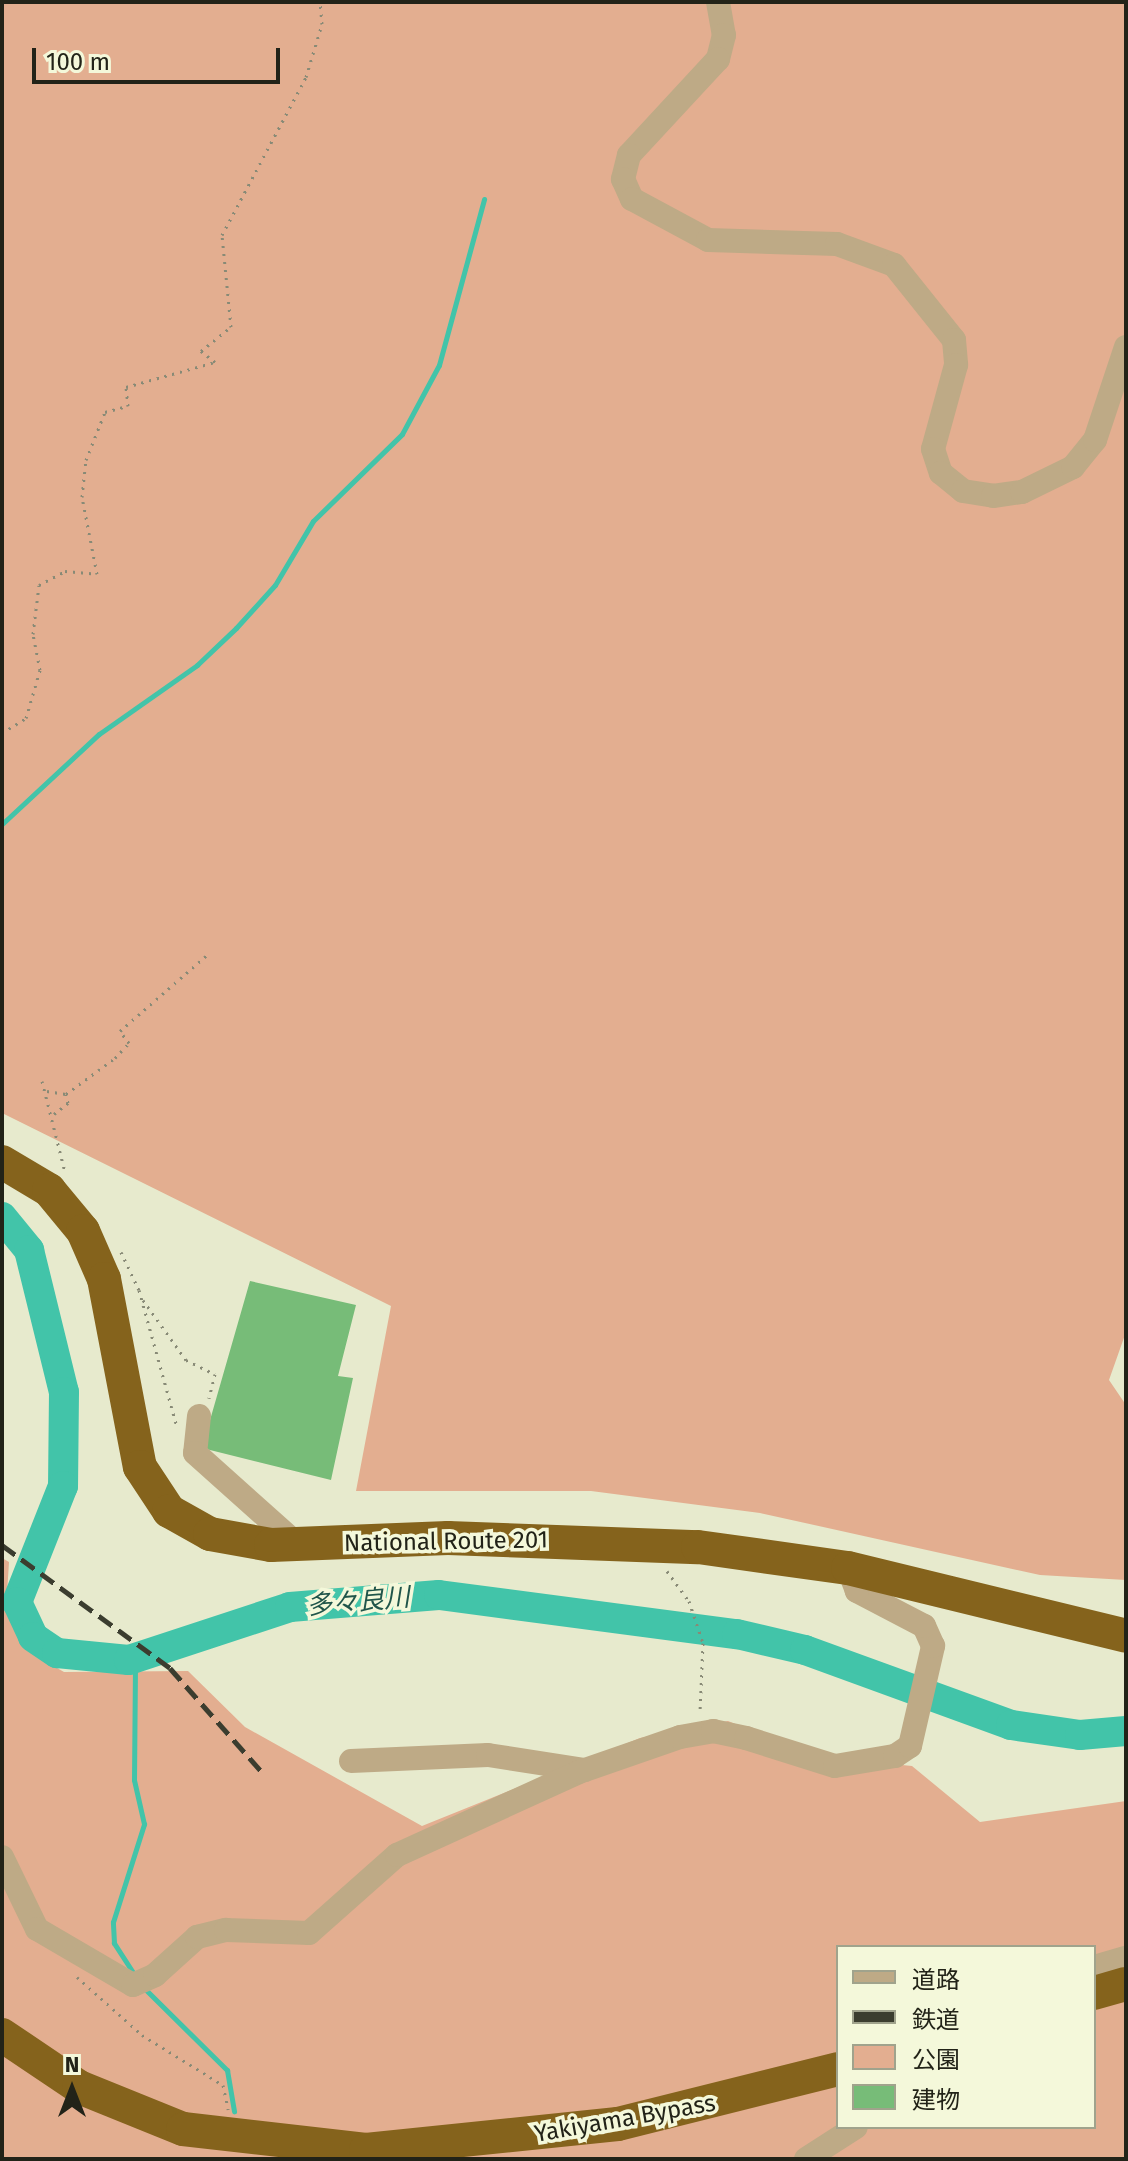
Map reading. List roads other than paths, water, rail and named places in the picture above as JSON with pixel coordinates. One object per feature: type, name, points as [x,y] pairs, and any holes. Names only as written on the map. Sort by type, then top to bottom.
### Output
[{"type":"highway","name":"National Route 201","points":[[2,1162],[49,1190],[96,1256],[138,1459],[158,1499],[210,1534],[298,1545],[448,1538],[658,1544],[848,1568],[1126,1636]]},
{"type":"highway","points":[[1096,1992],[1126,1984]]},
{"type":"highway","points":[[1096,2014],[1126,2005]]},
{"type":"highway","name":"Yakiyama Bypass","points":[[2,2035],[79,2087],[183,2129],[366,2150],[618,2124],[836,2070]]},
{"type":"highway","points":[[2,2061],[106,2123],[238,2159]]},
{"type":"highway","name":"Yakiyama Bypass","points":[[496,2159],[620,2141],[836,2087]]},
{"type":"street","points":[[718,2],[724,35],[718,59],[629,155],[623,179],[632,199],[708,240],[837,244],[894,265],[954,340],[956,365],[933,449],[941,473],[963,491],[993,496],[1022,492],[1073,467],[1095,440],[1126,347]]},
{"type":"street","points":[[209,1411],[195,1453],[298,1545]]},
{"type":"street","points":[[2,1857],[37,1929],[133,1985],[197,1937],[226,1930],[309,1933],[397,1855],[585,1770],[701,1733],[746,1738],[835,1766],[904,1752],[919,1719],[932,1669],[933,1646],[924,1626],[857,1591],[848,1568]]},
{"type":"street","points":[[351,1761],[488,1755],[585,1770]]},
{"type":"street","points":[[1096,1966],[1126,1958]]},
{"type":"street","points":[[806,2159],[853,2129]]},
{"type":"waterway","points":[[2,824],[99,734],[197,665],[236,628],[275,585],[313,521],[402,434],[439,365],[484,199]]},
{"type":"waterway","name":"多々良川","points":[[2,1217],[29,1250],[64,1392],[63,1486],[17,1602],[33,1637],[57,1653],[129,1660],[290,1607],[439,1595],[737,1634],[805,1650],[1011,1725],[1080,1735],[1126,1731]]},
{"type":"waterway","points":[[134,1974],[114,1943],[113,1922],[144,1824],[134,1780],[135,1658]]},
{"type":"waterway","points":[[144,1988],[227,2070],[234,2111]]},
{"type":"railway","points":[[2,1545],[170,1668],[262,1772]]}]
